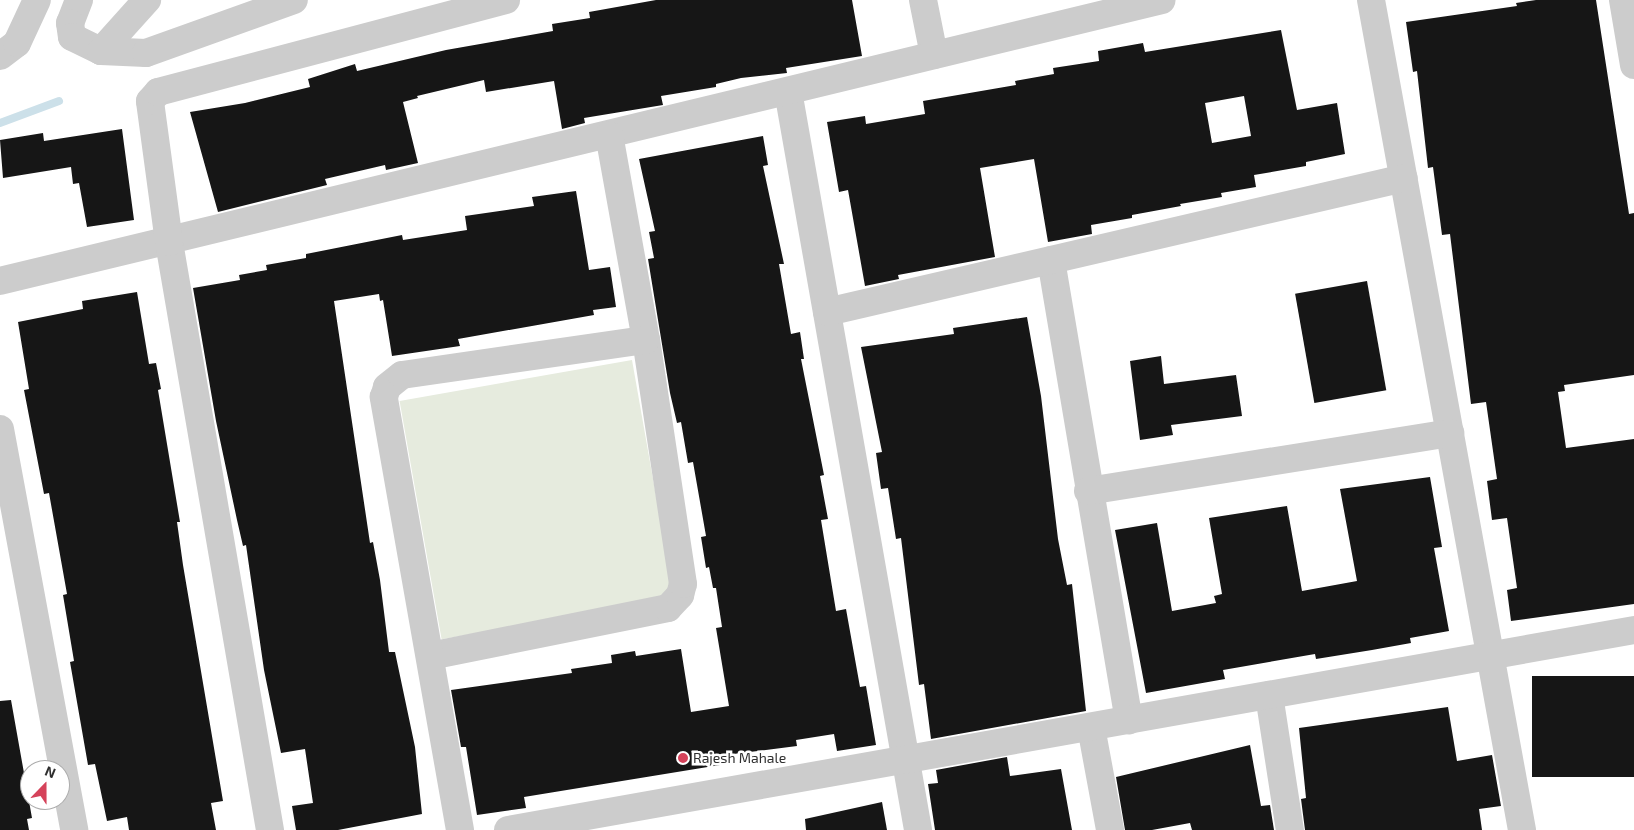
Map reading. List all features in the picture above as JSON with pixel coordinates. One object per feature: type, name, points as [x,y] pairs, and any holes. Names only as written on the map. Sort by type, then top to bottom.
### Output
[{"type":"street","points":[[0,56],[17,43],[37,0]]},
{"type":"street","points":[[79,0],[70,30],[72,37],[102,51],[146,53],[294,0]]},
{"type":"street","points":[[102,51],[146,0]]},
{"type":"street","points":[[270,830],[169,242],[148,108],[152,96],[158,92],[506,0]]},
{"type":"street","points":[[924,0],[934,55]]},
{"type":"street","points":[[1371,0],[1522,830]]},
{"type":"street","points":[[1623,0],[1634,65]]},
{"type":"street","points":[[0,281],[169,242],[1149,2]]},
{"type":"street","points":[[788,91],[918,830]]},
{"type":"street","points":[[430,656],[668,608],[680,595],[683,584],[646,340],[609,135]]},
{"type":"street","points":[[827,312],[1404,178]]},
{"type":"street","points":[[1051,260],[1088,491],[1129,720]]},
{"type":"street","points":[[460,830],[384,397],[387,387],[402,375],[646,340]]},
{"type":"street","points":[[0,429],[74,830]]},
{"type":"street","points":[[1088,491],[1450,433]]},
{"type":"street","points":[[508,830],[1634,630]]},
{"type":"street","points":[[1269,695],[1290,830]]},
{"type":"street","points":[[1091,727],[1110,830]]},
{"type":"shaded area","points":[[632,360],[674,598],[442,639],[400,401]]},
{"type":"building","points":[[656,0],[852,0],[862,56],[786,68],[787,73],[741,78],[716,84],[716,87],[661,96],[663,105],[584,118],[585,123],[562,129],[554,81],[486,92],[484,80],[417,96],[418,98],[403,102],[418,163],[386,170],[385,165],[325,179],[327,185],[218,212],[190,112],[245,103],[310,87],[308,79],[355,64],[357,71],[446,50],[553,31],[552,24],[590,18],[589,12]]},
{"type":"building","points":[[1536,0],[1596,0],[1629,214],[1634,213],[1634,375],[1564,385],[1565,391],[1558,392],[1566,448],[1634,439],[1634,604],[1511,621],[1507,590],[1517,588],[1507,518],[1492,520],[1487,481],[1497,479],[1486,402],[1471,404],[1450,234],[1442,235],[1433,167],[1428,168],[1417,71],[1413,72],[1406,22],[1517,6],[1516,3]]},
{"type":"building","points":[[1281,30],[1297,110],[1337,103],[1345,154],[1306,162],[1306,166],[1254,175],[1256,187],[1221,193],[1222,197],[1132,215],[1132,218],[1091,225],[1092,234],[1048,242],[1034,159],[980,168],[995,257],[898,275],[899,279],[865,286],[848,190],[839,192],[827,122],[865,116],[866,124],[925,114],[923,101],[1016,85],[1015,81],[1054,74],[1053,68],[1099,61],[1098,51],[1143,43],[1145,52]],"holes":[[[1244,96],[1251,136],[1212,143],[1205,103]]]},
{"type":"building","points":[[122,129],[134,220],[87,227],[79,183],[73,184],[71,167],[3,178],[0,140],[43,133],[44,141]]},
{"type":"building","points":[[763,136],[768,165],[763,166],[784,264],[779,264],[791,334],[800,332],[804,359],[801,359],[824,475],[820,476],[828,519],[821,520],[836,611],[846,609],[860,687],[866,686],[876,745],[837,751],[834,734],[796,740],[797,746],[725,755],[726,764],[524,797],[526,808],[477,815],[466,747],[461,747],[451,690],[572,673],[571,669],[612,663],[611,655],[635,651],[636,656],[681,649],[691,712],[729,706],[716,628],[722,627],[716,588],[713,588],[709,567],[706,568],[701,537],[706,536],[693,462],[688,463],[681,422],[677,423],[670,393],[648,259],[654,258],[649,232],[655,231],[639,159]]},
{"type":"building","points":[[576,191],[589,270],[610,267],[616,307],[593,310],[594,315],[458,339],[460,346],[392,356],[383,300],[380,301],[379,294],[334,301],[370,543],[373,542],[380,580],[389,652],[395,652],[415,747],[422,814],[338,830],[296,830],[292,806],[313,803],[305,749],[281,753],[264,670],[246,545],[243,546],[216,421],[193,288],[240,280],[239,275],[267,270],[266,265],[306,258],[306,254],[402,235],[403,240],[467,230],[465,216],[534,206],[532,197]]},
{"type":"building","points":[[1367,281],[1386,390],[1314,403],[1295,294]]},
{"type":"building","points":[[137,292],[149,364],[156,363],[161,389],[158,390],[180,522],[177,522],[183,565],[223,801],[211,803],[216,830],[129,830],[127,817],[107,821],[95,764],[88,765],[70,662],[74,661],[63,595],[67,594],[49,493],[44,494],[24,390],[29,389],[18,322],[83,309],[82,301]]},
{"type":"building","points":[[1027,317],[1041,396],[1058,539],[1067,585],[1072,584],[1086,711],[931,739],[924,684],[919,685],[901,538],[896,539],[888,488],[881,489],[876,453],[882,452],[861,347],[954,334],[953,328]]},
{"type":"building","points":[[1161,356],[1164,384],[1236,375],[1242,416],[1171,425],[1173,435],[1140,440],[1130,361]]},
{"type":"building","points":[[1430,477],[1442,547],[1434,548],[1449,631],[1410,638],[1411,643],[1372,650],[1316,659],[1315,654],[1223,670],[1225,679],[1146,693],[1115,530],[1157,523],[1172,611],[1216,603],[1214,596],[1222,594],[1209,518],[1287,506],[1302,591],[1357,581],[1340,489]]},
{"type":"building","points":[[1532,676],[1634,676],[1634,777],[1532,777]]},
{"type":"building","points":[[11,700],[22,760],[20,760],[20,810],[31,810],[32,818],[27,819],[29,830],[0,830],[0,701]]},
{"type":"building","points":[[1448,707],[1457,761],[1492,755],[1501,806],[1479,809],[1482,830],[1305,830],[1301,799],[1306,798],[1299,728]]},
{"type":"building","points":[[1250,745],[1261,806],[1270,805],[1274,830],[1192,830],[1190,823],[1152,830],[1125,830],[1116,777]]},
{"type":"building","points":[[1007,757],[1010,776],[1061,769],[1072,830],[935,830],[928,784],[938,783],[936,770]]},
{"type":"building","points":[[882,802],[887,830],[806,830],[805,819]]},
{"type":"waterway","points":[[0,123],[59,101]]},
{"type":"place","name":"Rajesh Mahale","points":[[683,758]]}]
